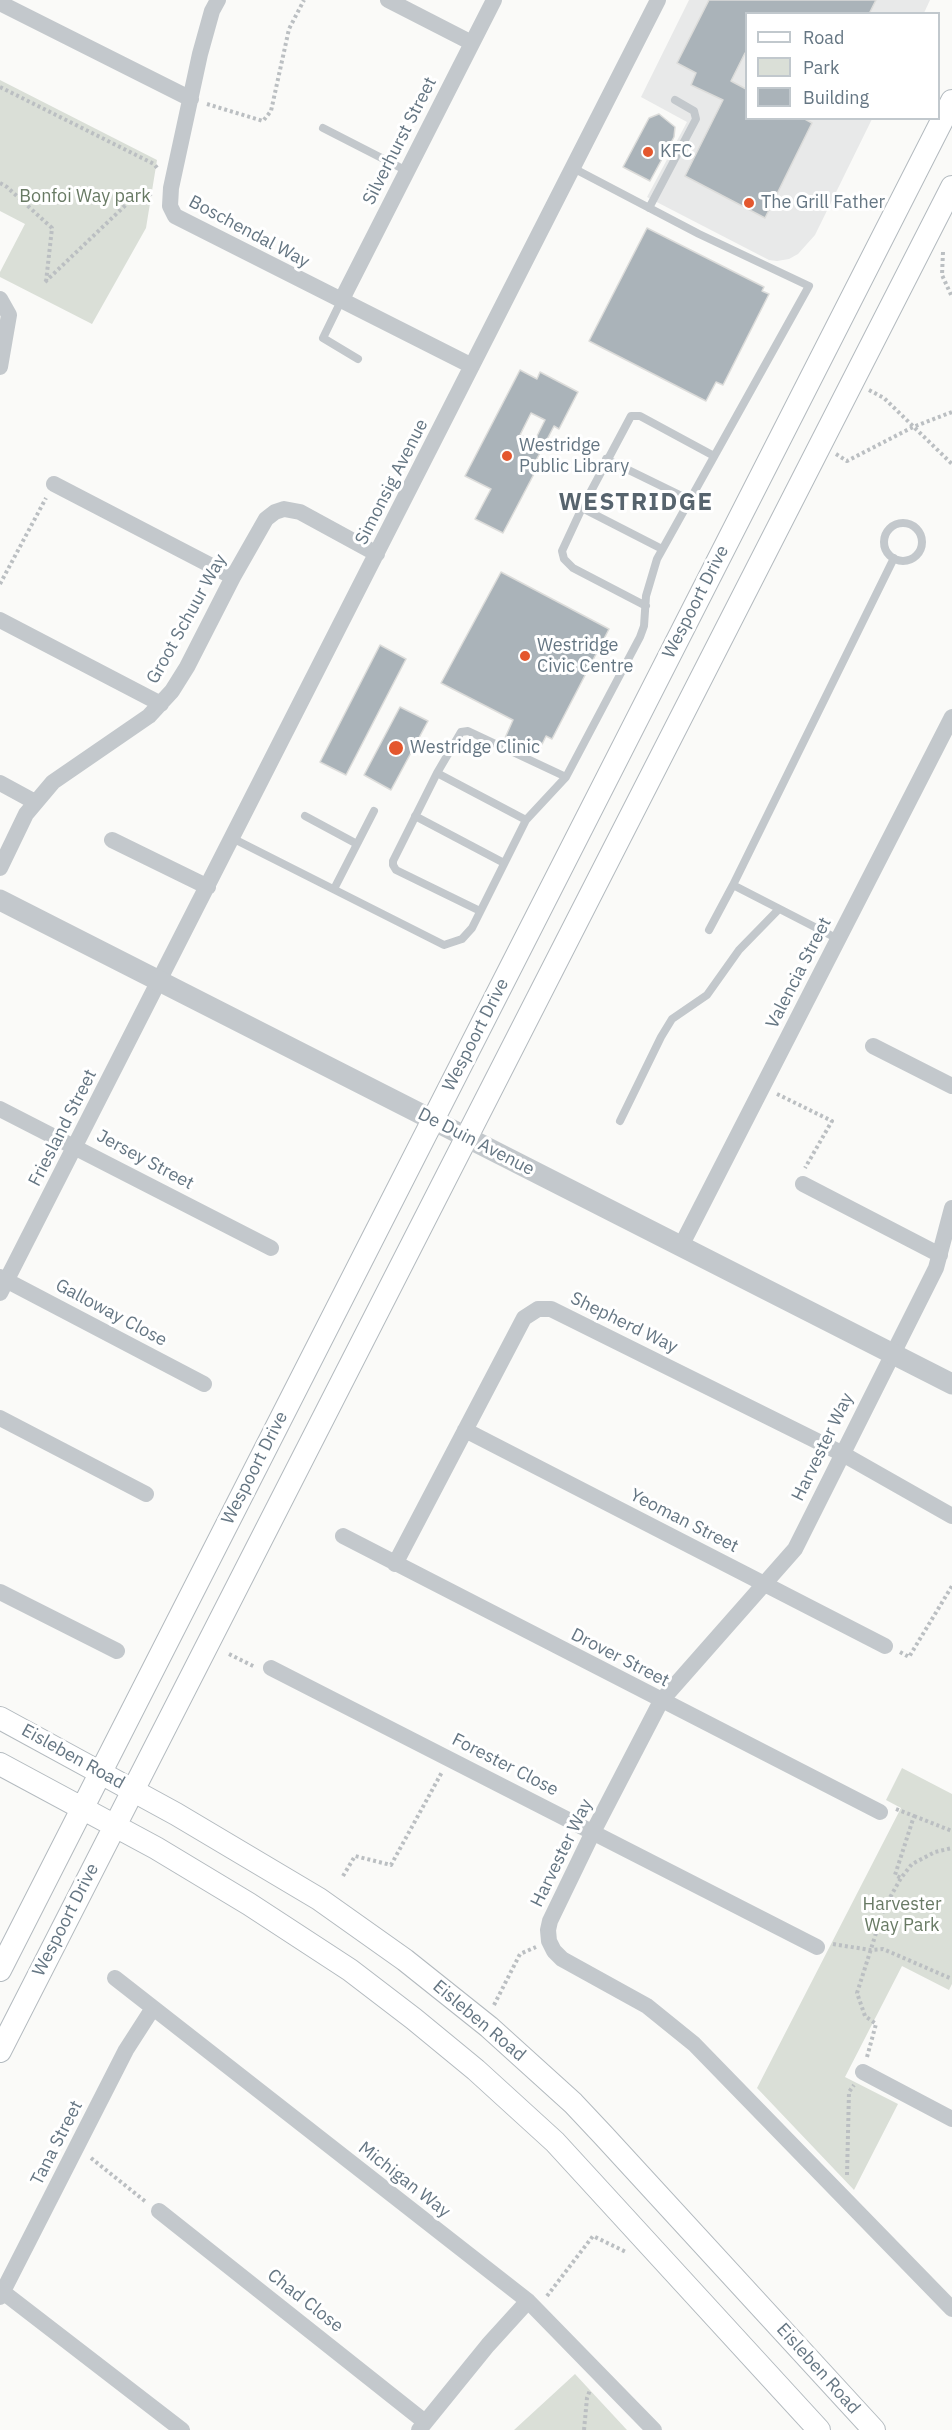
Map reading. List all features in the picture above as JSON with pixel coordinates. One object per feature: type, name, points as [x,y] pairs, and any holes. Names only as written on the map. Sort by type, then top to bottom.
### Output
[{"type":"main road","name":"Wespoort Drive","points":[[0,1970],[952,100]]},
{"type":"main road","name":"Wespoort Drive","points":[[0,2051],[952,187]]},
{"type":"main road","name":"Eisleben Road","points":[[0,1718],[132,1790],[319,1899],[405,1960],[498,2035],[573,2103],[874,2430]]},
{"type":"main road","points":[[0,1764],[114,1825],[286,1927],[350,1970],[414,2019],[476,2070],[555,2142],[819,2430]]},
{"type":"street","name":"Boschendal Way","points":[[218,0],[200,54],[171,188],[170,206],[175,216],[472,366]]},
{"type":"street","points":[[388,0],[472,43]]},
{"type":"street","name":"Silverhurst Street","points":[[341,301],[494,0]]},
{"type":"street","name":"Simonsig Avenue","points":[[160,981],[658,0]]},
{"type":"street","points":[[0,3],[191,99]]},
{"type":"street","points":[[0,298],[9,315],[0,367]]},
{"type":"street","points":[[54,484],[233,577]]},
{"type":"street","name":"Groot Schuur Way","points":[[0,868],[26,814],[53,783],[149,716],[172,691],[266,519],[274,512],[284,509],[300,512],[377,554]]},
{"type":"street","points":[[0,620],[161,704]]},
{"type":"street","name":"Valencia Street","points":[[681,1246],[838,939],[950,727]]},
{"type":"street","points":[[0,783],[35,802]]},
{"type":"street","points":[[112,840],[208,887]]},
{"type":"street","name":"De Duin Avenue","points":[[0,900],[952,1384]]},
{"type":"street","name":"Friesland Street","points":[[2,1284],[160,981]]},
{"type":"street","points":[[873,1046],[952,1086]]},
{"type":"street","name":"Jersey Street","points":[[0,1109],[270,1248]]},
{"type":"street","points":[[803,1184],[940,1255]]},
{"type":"street","name":"Harvester Way","points":[[549,1941],[550,1921],[661,1701],[795,1549],[940,1255],[952,1208]]},
{"type":"street","name":"Galloway Close","points":[[2,1284],[204,1384]]},
{"type":"street","name":"Shepherd Way","points":[[395,1564],[524,1318],[538,1309],[551,1309],[841,1453],[952,1516]]},
{"type":"street","points":[[0,1418],[146,1494]]},
{"type":"street","name":"Yeoman Street","points":[[465,1430],[885,1646]]},
{"type":"street","name":"Drover Street","points":[[343,1536],[880,1812]]},
{"type":"street","points":[[0,1592],[117,1651]]},
{"type":"street","name":"Forester Close","points":[[266,1669],[449,1758],[818,1947]]},
{"type":"street","points":[[549,1941],[554,1951],[562,1959],[646,2006],[685,2036],[952,2309]]},
{"type":"street","name":"Michigan Way","points":[[115,1978],[531,2305],[654,2430]]},
{"type":"street","name":"Tana Street","points":[[2,2294],[126,2050],[153,2008]]},
{"type":"street","points":[[863,2072],[952,2119]]},
{"type":"street","name":"Chad Close","points":[[159,2211],[422,2426]]},
{"type":"street","points":[[2,2294],[182,2430]]},
{"type":"street","points":[[422,2426],[488,2345],[531,2305]]},
{"type":"lane","points":[[649,208],[696,119],[694,111],[675,100]]},
{"type":"lane","points":[[323,128],[407,171]]},
{"type":"lane","points":[[232,838],[444,945],[462,939],[472,928],[526,820],[566,777],[640,638],[646,596],[662,549],[809,286],[774,271],[573,168]]},
{"type":"lane","points":[[341,301],[323,338],[358,359]]},
{"type":"lane","points":[[646,606],[573,568],[564,559],[562,551],[606,459],[631,416],[636,415],[714,456]]},
{"type":"lane","points":[[606,459],[690,500]]},
{"type":"lane","points":[[582,508],[662,549]]},
{"type":"lane","points":[[896,525],[911,525],[921,535],[920,550],[910,560],[903,561],[894,558],[886,549],[886,535],[896,525]]},
{"type":"lane","points":[[709,930],[894,558]]},
{"type":"lane","points":[[480,911],[394,868],[393,861],[437,773],[461,732],[468,731],[566,777]]},
{"type":"lane","points":[[437,773],[526,820]]},
{"type":"lane","points":[[334,889],[374,811]]},
{"type":"lane","points":[[305,816],[357,844]]},
{"type":"lane","points":[[415,816],[504,863]]},
{"type":"lane","points":[[733,885],[838,939]]},
{"type":"lane","points":[[620,1121],[672,1019],[707,995],[739,950],[779,909]]},
{"type":"path","points":[[191,99],[263,121],[271,111],[289,29],[304,0]]},
{"type":"path","points":[[0,87],[153,164],[171,188],[133,198],[45,282],[52,228],[0,183]]},
{"type":"path","points":[[943,253],[942,275],[952,297]]},
{"type":"path","points":[[852,381],[884,398],[952,464]]},
{"type":"path","points":[[820,445],[847,460],[913,427],[952,412]]},
{"type":"path","points":[[0,584],[54,484]]},
{"type":"path","points":[[763,1087],[832,1120],[798,1181],[803,1184]]},
{"type":"path","points":[[885,1646],[909,1657],[952,1586]]},
{"type":"path","points":[[229,1654],[266,1669]]},
{"type":"path","points":[[344,1876],[355,1856],[391,1865],[449,1758]]},
{"type":"path","points":[[880,1812],[896,1809],[952,1831]]},
{"type":"path","points":[[901,1878],[895,1875],[914,1816]]},
{"type":"path","points":[[835,2188],[847,2174],[849,2092],[863,2072],[876,2024],[866,2016],[857,1993],[884,1908],[912,1864],[935,1852],[952,1848]]},
{"type":"path","points":[[494,2006],[520,1954],[549,1941]]},
{"type":"path","points":[[818,1947],[835,1943],[870,1950],[882,1949],[952,1979]]},
{"type":"path","points":[[76,2147],[159,2211]]},
{"type":"path","points":[[531,2305],[593,2235],[630,2254],[645,2240]]},
{"type":"path","points":[[584,2430],[587,2398],[597,2373]]},
{"type":"shaded area","points":[[689,0],[930,0],[924,12],[745,12],[745,120],[872,120],[815,235],[798,254],[789,259],[769,260],[647,197],[687,122],[641,97]]},
{"type":"green space","name":"Bonfoi Way park","points":[[0,80],[157,160],[146,228],[92,324],[0,277],[0,272],[25,224],[0,211]]},
{"type":"green space","name":"Harvester Way Park","points":[[902,1768],[952,1794],[952,1984],[949,1990],[902,1966],[845,2077],[898,2104],[854,2190],[757,2088],[901,1808],[886,1800]]},
{"type":"green space","points":[[575,2374],[627,2430],[514,2430]]},
{"type":"building","points":[[709,0],[876,0],[870,12],[745,12],[745,53],[731,81],[745,88],[745,120],[807,120],[812,123],[765,218],[685,176],[723,100],[691,85],[696,73],[677,63]]},
{"type":"building","name":"KFC","points":[[659,114],[675,127],[674,137],[650,181],[623,167],[649,118]]},
{"type":"building","points":[[647,228],[764,287],[762,291],[769,294],[723,385],[716,382],[706,401],[589,341]]},
{"type":"building","name":"Westridge Public Library","points":[[520,370],[537,379],[540,372],[578,392],[559,429],[554,426],[531,470],[535,472],[503,533],[475,519],[491,489],[465,476]],"holes":[[[531,413],[545,420],[534,442],[520,435]]]},
{"type":"building","name":"Westridge Civic Centre","points":[[501,572],[609,629],[552,739],[546,736],[537,755],[505,738],[513,720],[441,683]]},
{"type":"building","points":[[380,645],[406,659],[346,775],[320,762]]},
{"type":"building","name":"Westridge Clinic","points":[[400,707],[428,721],[391,790],[364,775]]},
{"type":"place","name":"KFC","points":[[648,152]]},
{"type":"place","name":"The Grill Father","points":[[749,203]]},
{"type":"place","name":"Westridge Public Library","points":[[507,456]]},
{"type":"place","name":"Westridge Civic Centre","points":[[525,656]]},
{"type":"place","name":"Westridge Clinic","points":[[396,748]]},
{"type":"district","name":"WESTRIDGE","points":[[636,503]]}]
